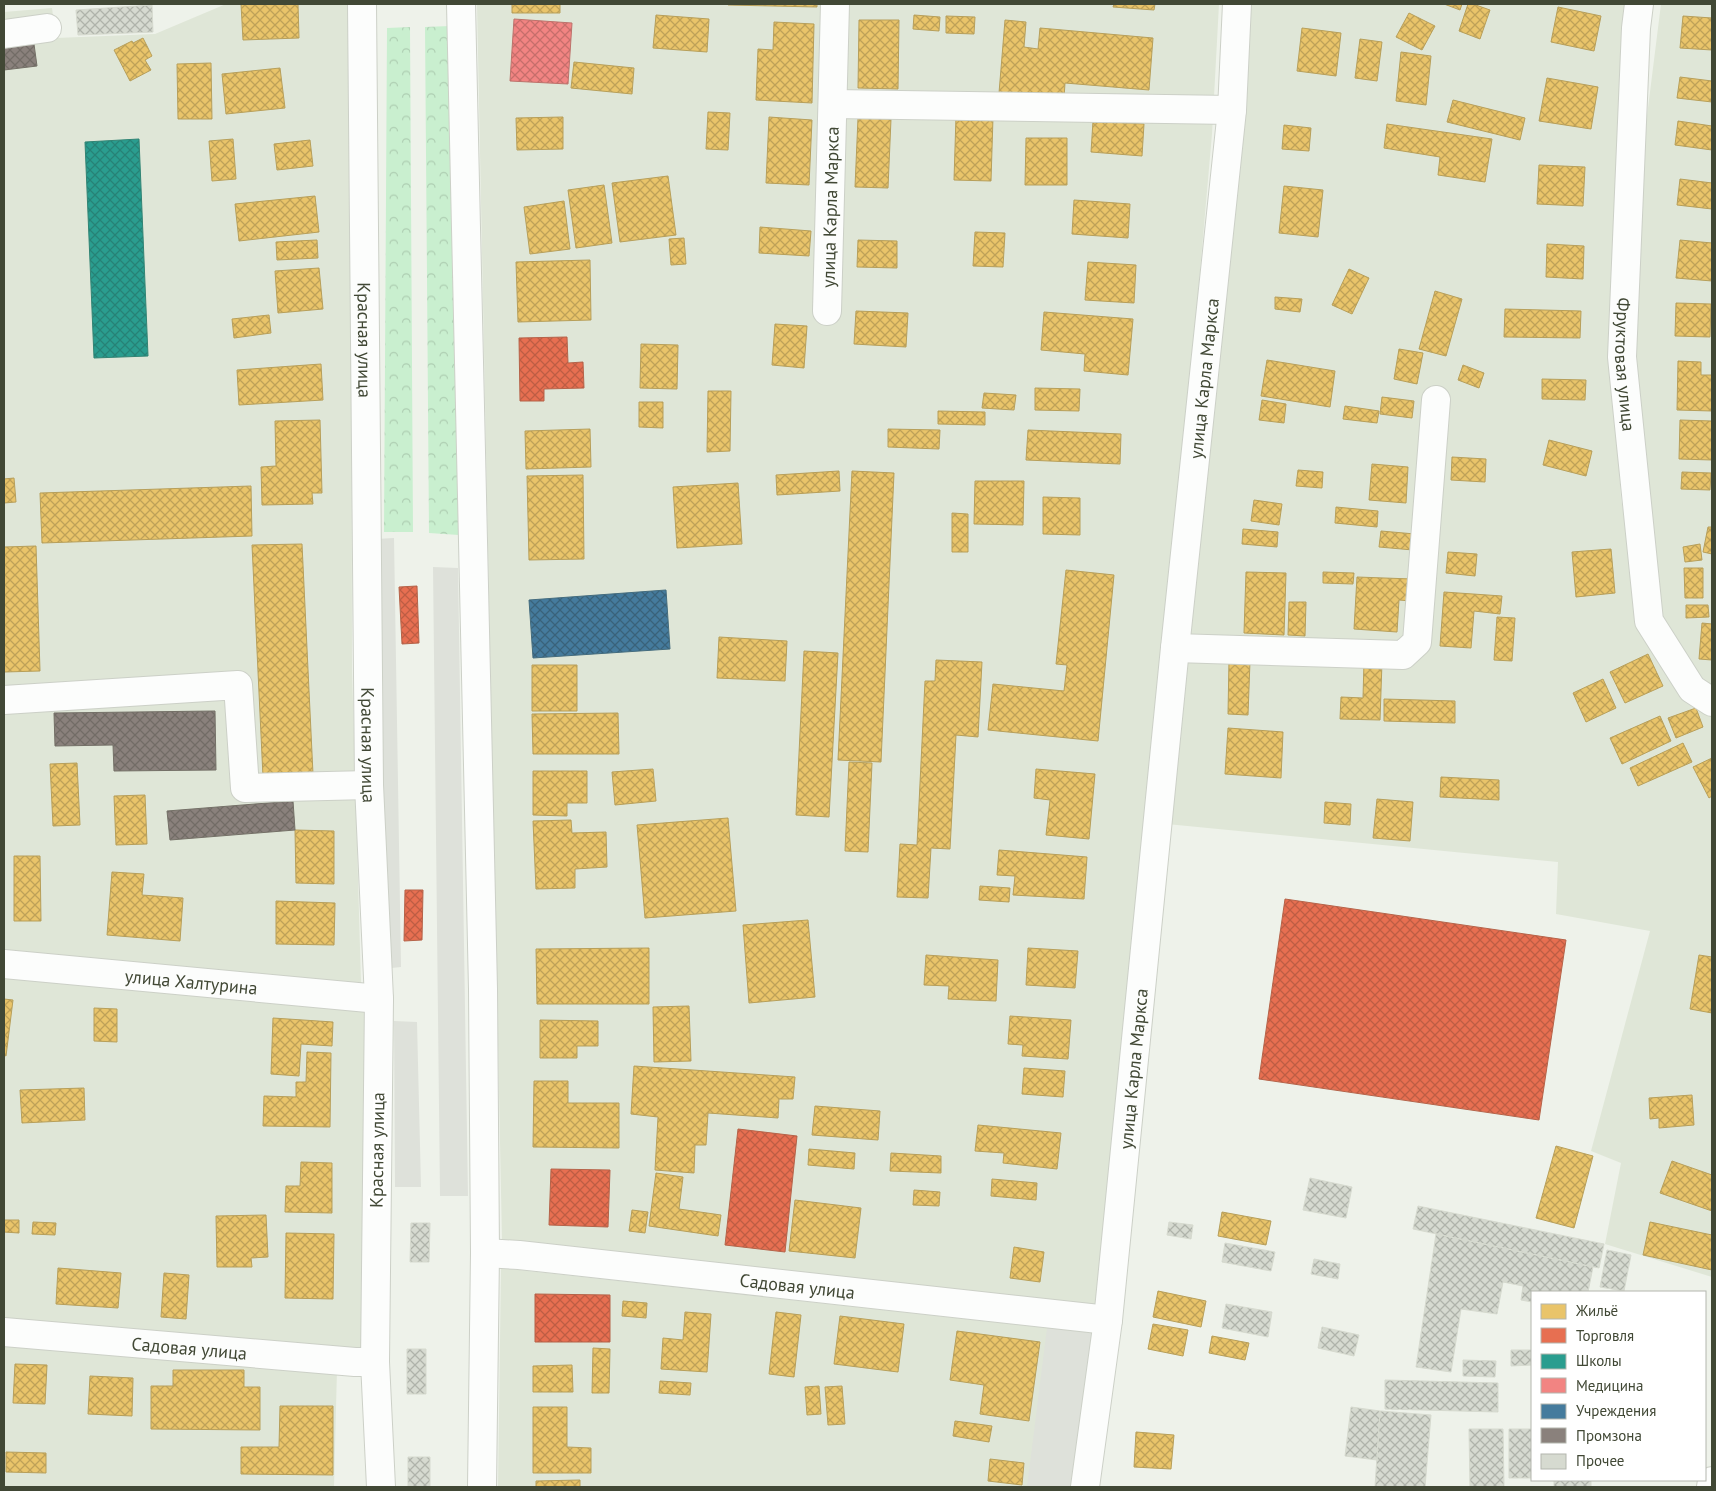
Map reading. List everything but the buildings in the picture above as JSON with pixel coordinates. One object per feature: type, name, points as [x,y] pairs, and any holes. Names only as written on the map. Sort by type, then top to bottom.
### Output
[{"type":"street","name":"Красная улица","points":[[362,4],[369,785],[379,999],[375,1362],[381,1487]]},
{"type":"street","points":[[461,4],[483,969],[485,1253],[482,1487]]},
{"type":"street","name":"улица Карла Маркса","points":[[827,311],[835,4]]},
{"type":"street","name":"улица Карла Маркса","points":[[1085,1487],[1108,1320],[1175,648],[1232,110],[1237,4]]},
{"type":"street","name":"Фруктовая улица","points":[[1639,4],[1636,28],[1622,357],[1649,622],[1692,689],[1712,702]]},
{"type":"street","points":[[4,34],[47,28]]},
{"type":"street","name":"улица Карла Маркса","points":[[833,104],[1232,110]]},
{"type":"street","points":[[1175,648],[1403,655],[1417,642],[1436,400]]},
{"type":"street","points":[[4,700],[238,685],[245,788],[369,785]]},
{"type":"street","name":"улица Халтурина","points":[[4,964],[379,999]]},
{"type":"street","name":"Садовая улица","points":[[485,1253],[519,1255],[1108,1320]]},
{"type":"street","name":"Садовая улица","points":[[4,1332],[375,1362]]},
{"type":"street","points":[[1711,1487],[1712,1481]]},
{"type":"shaded area","points":[[226,4],[351,4],[352,669],[361,983],[4,950],[4,12],[52,8],[56,38],[155,34]]},
{"type":"shaded area","points":[[477,4],[1219,4],[1212,134],[1168,638],[1098,1308],[502,1241]]},
{"type":"shaded area","points":[[1250,4],[1629,4],[1611,356],[1621,498],[1641,624],[1712,714],[1712,1277],[1605,1244],[1621,1163],[1591,1151],[1650,931],[1556,914],[1558,862],[1167,824]]},
{"type":"shaded area","points":[[1661,4],[1712,4],[1712,690],[1701,682],[1657,618],[1633,358],[1645,132]]},
{"type":"shaded area","points":[[394,538],[401,967],[382,969],[376,539]]},
{"type":"shaded area","points":[[433,567],[458,568],[468,1196],[440,1196]]},
{"type":"shaded area","points":[[4,971],[366,1012],[365,1353],[4,1320]]},
{"type":"shaded area","points":[[394,1021],[417,1022],[421,1187],[395,1187]]},
{"type":"shaded area","points":[[501,1268],[1093,1333],[1070,1487],[498,1487]]},
{"type":"shaded area","points":[[1047,1328],[1093,1333],[1070,1487],[1027,1487]]},
{"type":"shaded area","points":[[4,1341],[337,1369],[334,1487],[4,1487]]},
{"type":"green space","points":[[450,26],[459,535],[429,533],[425,27]]},
{"type":"green space","points":[[410,27],[413,532],[384,532],[387,28]]}]
